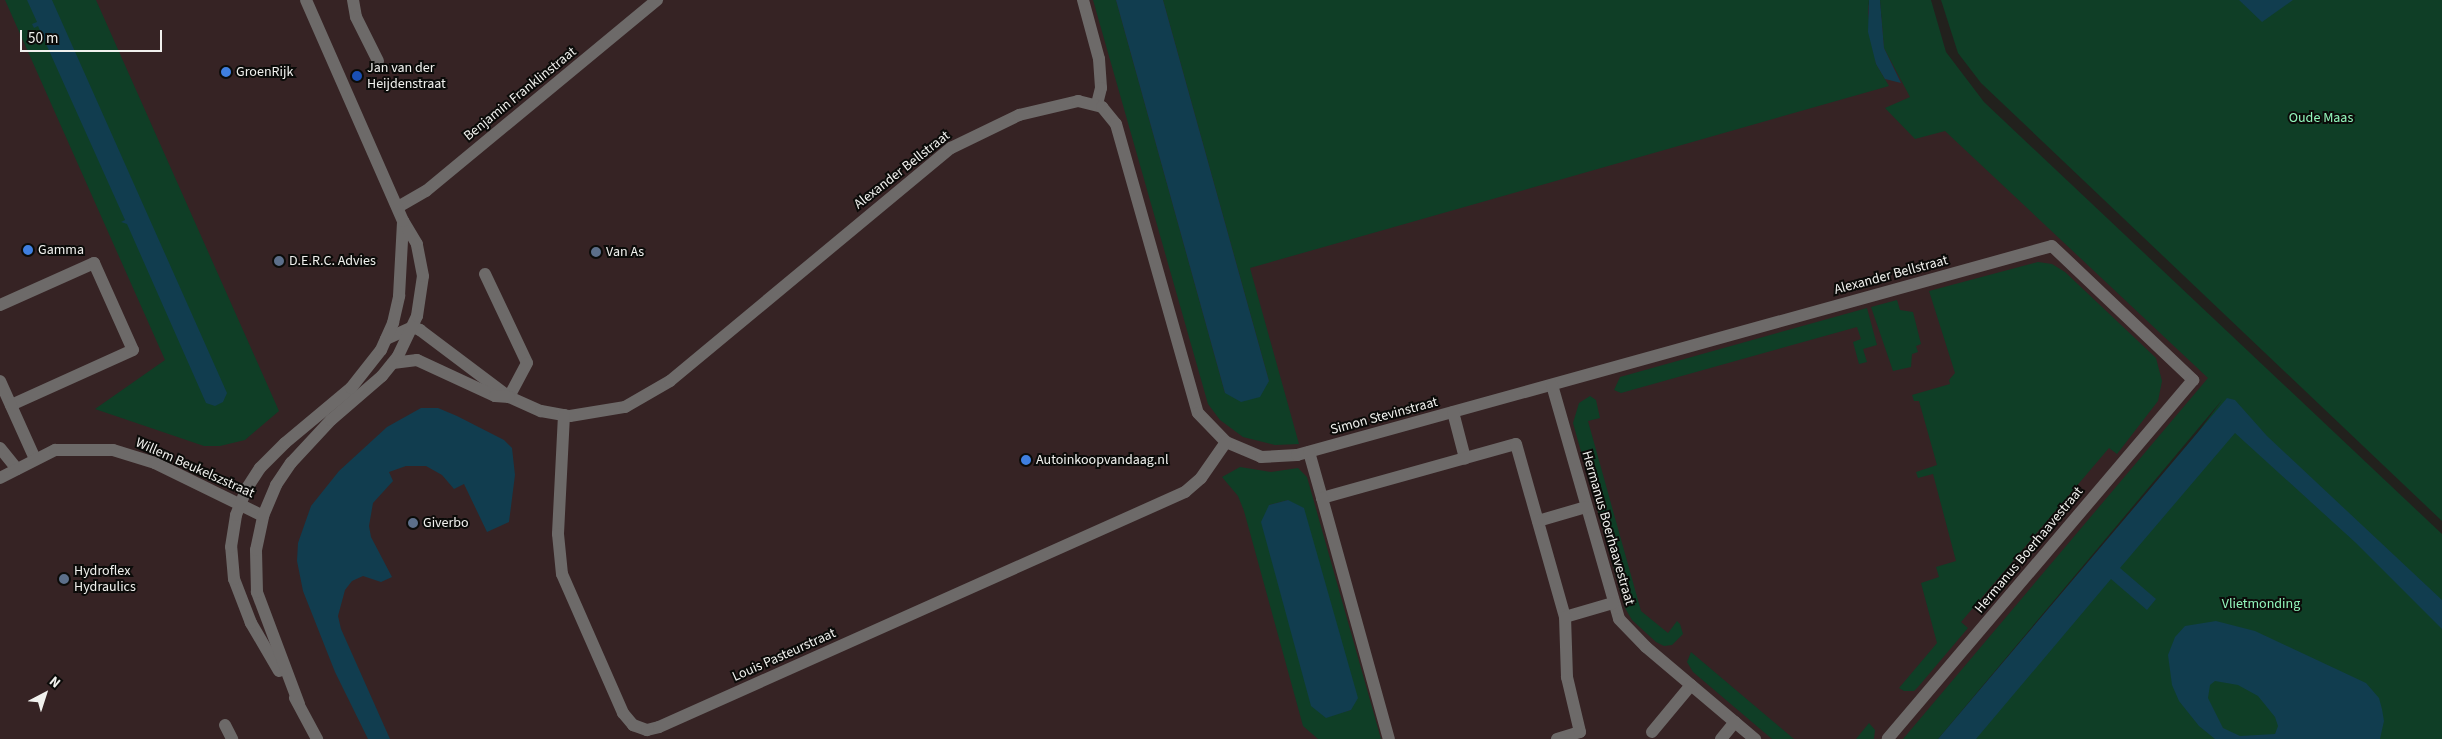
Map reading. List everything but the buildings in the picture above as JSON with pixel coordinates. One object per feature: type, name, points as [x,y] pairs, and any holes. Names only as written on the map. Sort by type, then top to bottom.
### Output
[{"type":"street","points":[[299,704],[257,592],[256,550],[263,516],[276,485],[291,463],[331,420],[393,363],[413,327],[422,294],[423,266],[417,244],[403,221],[306,0]]},
{"type":"street","points":[[353,0],[356,17],[378,60]]},
{"type":"street","name":"Benjamin Franklinstraat","points":[[398,207],[426,191],[657,0]]},
{"type":"street","points":[[1083,0],[1099,59],[1101,88],[1097,104],[1110,113],[1116,124],[1196,407],[1201,418],[1226,442]]},
{"type":"street","name":"Alexander Bellstraat","points":[[413,327],[444,347],[509,397],[540,411],[564,415],[616,410],[657,390],[936,160],[969,137],[1018,115],[1049,106],[1078,101],[1097,104]]},
{"type":"street","points":[[318,739],[256,633],[234,579],[231,542],[239,504],[251,481],[270,457],[351,388],[370,365],[386,339],[399,296],[403,221]]},
{"type":"street","name":"Alexander Bellstraat","points":[[1552,385],[2052,246],[2193,380]]},
{"type":"street","points":[[0,305],[94,263],[133,350],[11,405]]},
{"type":"street","points":[[484,274],[527,363],[509,397]]},
{"type":"street","points":[[386,339],[413,327]]},
{"type":"street","name":"Alexander Bellstraat","points":[[393,363],[417,360],[494,396],[509,397]]},
{"type":"street","name":"Hermanus Boerhaavestraat","points":[[1888,739],[2193,380]]},
{"type":"street","points":[[0,381],[35,459]]},
{"type":"street","name":"Simon Stevinstraat","points":[[1226,442],[1252,455],[1270,458],[1309,452],[1552,385]]},
{"type":"street","name":"Hermanus Boerhaavestraat","points":[[1552,385],[1613,603],[1625,628],[1755,739]]},
{"type":"street","points":[[1453,412],[1465,458]]},
{"type":"street","name":"Louis Pasteurstraat","points":[[564,415],[558,534],[562,574],[623,713],[633,725],[647,730],[659,727],[1185,492],[1200,478],[1226,442]]},
{"type":"street","points":[[1322,498],[1516,444],[1565,617],[1567,677],[1580,732],[1557,739]]},
{"type":"street","points":[[0,448],[17,469]]},
{"type":"street","name":"Willem Beukelszstraat","points":[[0,478],[35,459],[60,449],[122,452],[155,463],[263,516]]},
{"type":"street","points":[[1309,452],[1389,739]]},
{"type":"street","points":[[1538,521],[1586,507]]},
{"type":"street","points":[[1565,617],[1613,603]]},
{"type":"street","points":[[1652,732],[1692,685]]},
{"type":"street","points":[[1721,739],[1735,722]]},
{"type":"street","points":[[225,725],[232,739]]},
{"type":"shaded area","points":[[0,0],[1864,0],[2235,375],[1920,739],[0,739]]},
{"type":"green space","points":[[5,0],[96,0],[279,411],[245,440],[220,446],[204,446],[95,409],[165,360]]},
{"type":"green space","points":[[1093,0],[1116,0],[1225,393],[1269,381],[1163,0],[1869,0],[1868,13],[1876,64],[1889,86],[1250,268],[1299,444],[1275,445],[1243,437],[1220,420],[1208,404]]},
{"type":"green space","name":"Vlietmonding","points":[[1880,0],[1931,0],[1946,52],[1984,102],[2442,534],[2442,739],[1970,739],[2222,400],[1938,739],[1903,739],[2208,378],[1945,131],[1915,139],[1885,108],[1910,97],[1884,48]]},
{"type":"green space","name":"Oude Maas","points":[[1941,0],[2442,0],[2442,521],[1981,83],[1958,53]]},
{"type":"green space","points":[[2038,262],[2052,264],[2065,272],[2156,358],[2162,381],[2158,401],[2117,454],[2109,448],[1961,622],[1968,628],[1918,687],[1914,691],[1904,691],[1899,688],[1937,643],[1921,583],[1939,577],[1936,567],[1956,561],[1933,474],[1918,478],[1916,472],[1937,465],[1919,401],[1914,401],[1912,395],[1950,384],[1949,380],[1955,373],[1929,291]]},
{"type":"green space","points":[[1897,300],[1900,310],[1913,312],[1921,344],[1916,346],[1918,352],[1912,354],[1911,367],[1893,371],[1871,307]]},
{"type":"green space","points":[[1867,308],[1877,345],[1863,349],[1867,362],[1859,364],[1853,342],[1861,339],[1857,327],[1621,393],[1614,390],[1620,377]]},
{"type":"green space","points":[[1590,396],[1596,400],[1600,418],[1588,421],[1641,611],[1668,633],[1677,621],[1680,624],[1683,634],[1672,645],[1664,646],[1656,642],[1632,620],[1625,608],[1573,423],[1579,403]]},
{"type":"green space","points":[[1240,467],[1271,472],[1298,468],[1307,477],[1381,739],[1318,739],[1303,726],[1244,511],[1238,496],[1222,477]],"holes":[[[1288,500],[1351,710],[1326,717],[1269,505]]]},
{"type":"green space","points":[[1691,652],[1794,739],[1772,739],[1693,672],[1687,662]]},
{"type":"green space","points":[[1869,723],[1875,730],[1874,739],[1856,739]]},
{"type":"water","points":[[27,0],[52,0],[227,393],[223,402],[215,406],[206,403],[127,224],[121,222],[125,220],[38,26],[34,28],[32,24],[37,22]]},
{"type":"water","points":[[1116,0],[1163,0],[1269,381],[1260,397],[1241,402],[1225,393]]},
{"type":"water","points":[[1869,0],[1880,0],[1884,48],[1901,83],[1885,79],[1876,64],[1868,32]]},
{"type":"water","points":[[2239,0],[2293,0],[2262,22]]},
{"type":"water","points":[[2227,398],[2235,400],[2267,436],[2442,600],[2442,629],[2356,543],[2235,433],[2120,568],[2156,599],[2147,610],[2111,579],[1976,739],[1938,739]]},
{"type":"water","points":[[421,408],[438,408],[457,416],[504,440],[512,448],[515,475],[509,522],[487,532],[464,484],[454,489],[442,475],[426,466],[406,466],[389,472],[393,481],[373,503],[369,526],[371,537],[392,577],[381,582],[363,576],[352,581],[345,590],[338,616],[341,629],[390,739],[368,739],[335,672],[303,591],[297,561],[298,543],[311,506],[339,471],[387,427]]},
{"type":"water","points":[[1288,500],[1304,508],[1358,698],[1351,710],[1326,718],[1311,706],[1261,522],[1269,505]]},
{"type":"water","points":[[2216,621],[2255,631],[2366,683],[2379,698],[2382,709],[2384,721],[2380,739],[2215,739],[2199,726],[2179,701],[2172,685],[2168,655],[2175,637],[2185,626]],"holes":[[[2215,681],[2238,685],[2258,696],[2275,717],[2278,726],[2275,734],[2240,736],[2223,728],[2208,698],[2210,685]]]},
{"type":"place","name":"GroenRijk","points":[[226,72]]},
{"type":"place","name":"Jan van der Heijdenstraat","points":[[357,76]]},
{"type":"place","name":"Gamma","points":[[28,250]]},
{"type":"place","name":"Van As","points":[[596,252]]},
{"type":"place","name":"D.E.R.C. Advies","points":[[279,261]]},
{"type":"place","name":"Autoinkoopvandaag.nl","points":[[1026,460]]},
{"type":"place","name":"Giverbo","points":[[413,523]]},
{"type":"place","name":"Hydroflex Hydraulics","points":[[64,579]]}]
